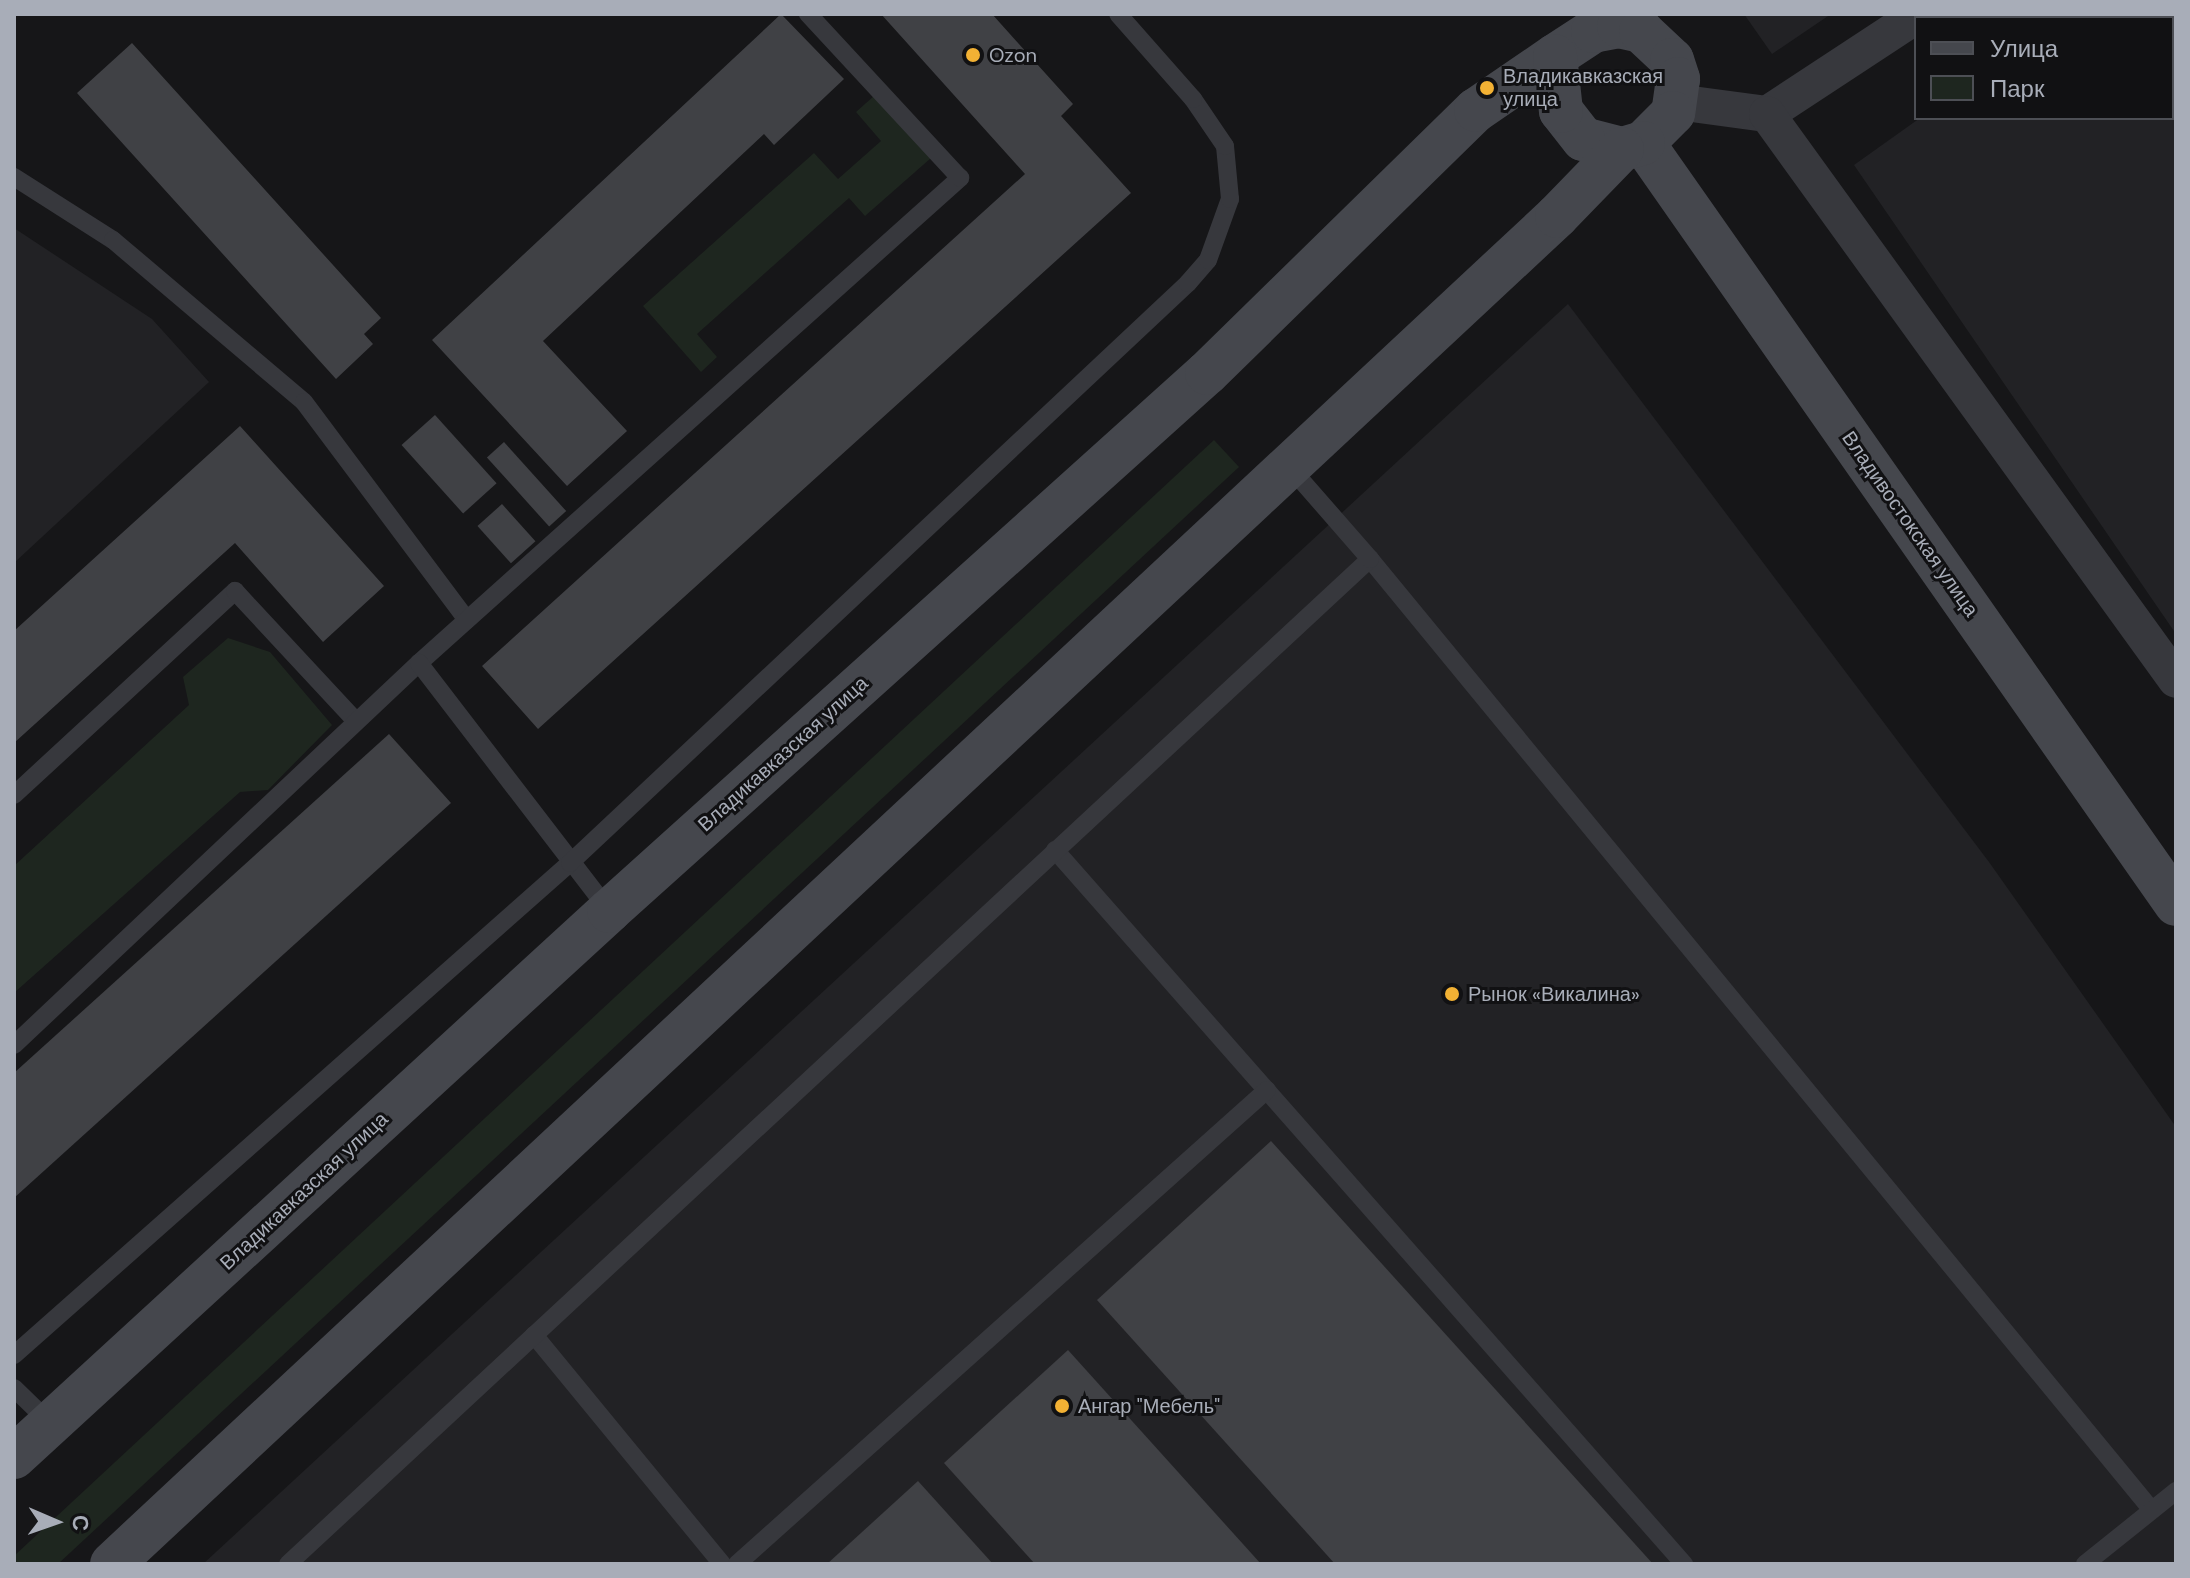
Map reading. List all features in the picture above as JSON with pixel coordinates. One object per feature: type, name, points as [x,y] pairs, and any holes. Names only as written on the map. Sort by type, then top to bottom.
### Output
[{"type":"main road","points":[[112,1564],[1633,146],[1660,132],[1677,102],[1672,60],[1636,22],[1567,38],[1557,99],[1567,123],[1583,139],[1633,146]]},
{"type":"main road","name":"Владикавказская улица","points":[[14,1457],[609,911],[1207,373],[1476,110],[1567,38]]},
{"type":"main road","name":"Владивостокская улица","points":[[1633,146],[2176,904]]},
{"type":"street","points":[[1677,102],[1767,114],[1914,17]]},
{"type":"street","points":[[1767,114],[2176,680]]},
{"type":"lane","points":[[14,1045],[419,663],[960,178],[808,14]]},
{"type":"lane","points":[[14,1355],[570,863],[823,631],[1208,260],[1230,199],[1225,146],[1193,99],[1118,14]]},
{"type":"lane","points":[[14,177],[113,240],[304,402],[467,620]]},
{"type":"lane","points":[[1289,466],[1370,559],[2150,1508]]},
{"type":"lane","points":[[288,1564],[1370,559]]},
{"type":"lane","points":[[14,795],[235,591],[356,721]]},
{"type":"lane","points":[[419,663],[609,911]]},
{"type":"lane","points":[[1055,850],[1684,1564]]},
{"type":"lane","points":[[737,1564],[1267,1090]]},
{"type":"lane","points":[[534,1335],[722,1564]]},
{"type":"lane","points":[[14,1388],[51,1424]]},
{"type":"lane","points":[[2085,1564],[2150,1508],[2176,1491]]},
{"type":"shaded area","points":[[1744,14],[1831,14],[1772,54]]},
{"type":"shaded area","points":[[2176,14],[2176,634],[1854,165],[1917,120],[2174,120],[2174,16],[2062,16]]},
{"type":"shaded area","points":[[14,228],[152,319],[209,382],[14,563]]},
{"type":"shaded area","name":"Рынок «Викалина»","points":[[1568,304],[1989,862],[2176,1127],[2176,1564],[203,1564]]},
{"type":"green space","points":[[875,95],[931,158],[865,216],[849,198],[697,334],[717,357],[701,372],[643,306],[814,153],[838,179],[881,141],[856,112]]},
{"type":"green space","points":[[1214,440],[1239,467],[58,1564],[14,1564],[14,1556]]},
{"type":"green space","points":[[228,638],[270,652],[332,725],[268,790],[240,792],[14,993],[14,866],[189,705],[183,677]]},
{"type":"building","points":[[781,14],[844,79],[774,145],[764,134],[543,341],[627,431],[567,486],[432,340]]},
{"type":"building","points":[[881,14],[992,14],[1073,104],[1061,116],[1131,193],[538,729],[482,666],[1025,174]]},
{"type":"building","points":[[132,43],[381,318],[364,334],[373,344],[336,379],[77,93]]},
{"type":"building","points":[[435,415],[497,483],[463,513],[402,445]]},
{"type":"building","points":[[240,426],[384,586],[323,642],[235,543],[14,743],[14,631]]},
{"type":"building","points":[[504,442],[566,511],[549,527],[487,457]]},
{"type":"building","points":[[502,504],[535,541],[511,563],[477,526]]},
{"type":"building","points":[[389,734],[451,803],[14,1198],[14,1073]]},
{"type":"building","points":[[1271,1141],[1653,1564],[1335,1564],[1097,1300]]},
{"type":"building","name":"Ангар \"Мебель\"","points":[[1068,1350],[1261,1564],[1035,1564],[944,1463]]},
{"type":"building","points":[[918,1481],[993,1564],[827,1564]]},
{"type":"place","name":"Ozon","points":[[973,55]]},
{"type":"place","name":"Владикавказская улица","points":[[1487,88]]},
{"type":"place","name":"Рынок «Викалина»","points":[[1452,994]]},
{"type":"place","name":"Ангар \"Мебель\"","points":[[1062,1406]]}]
